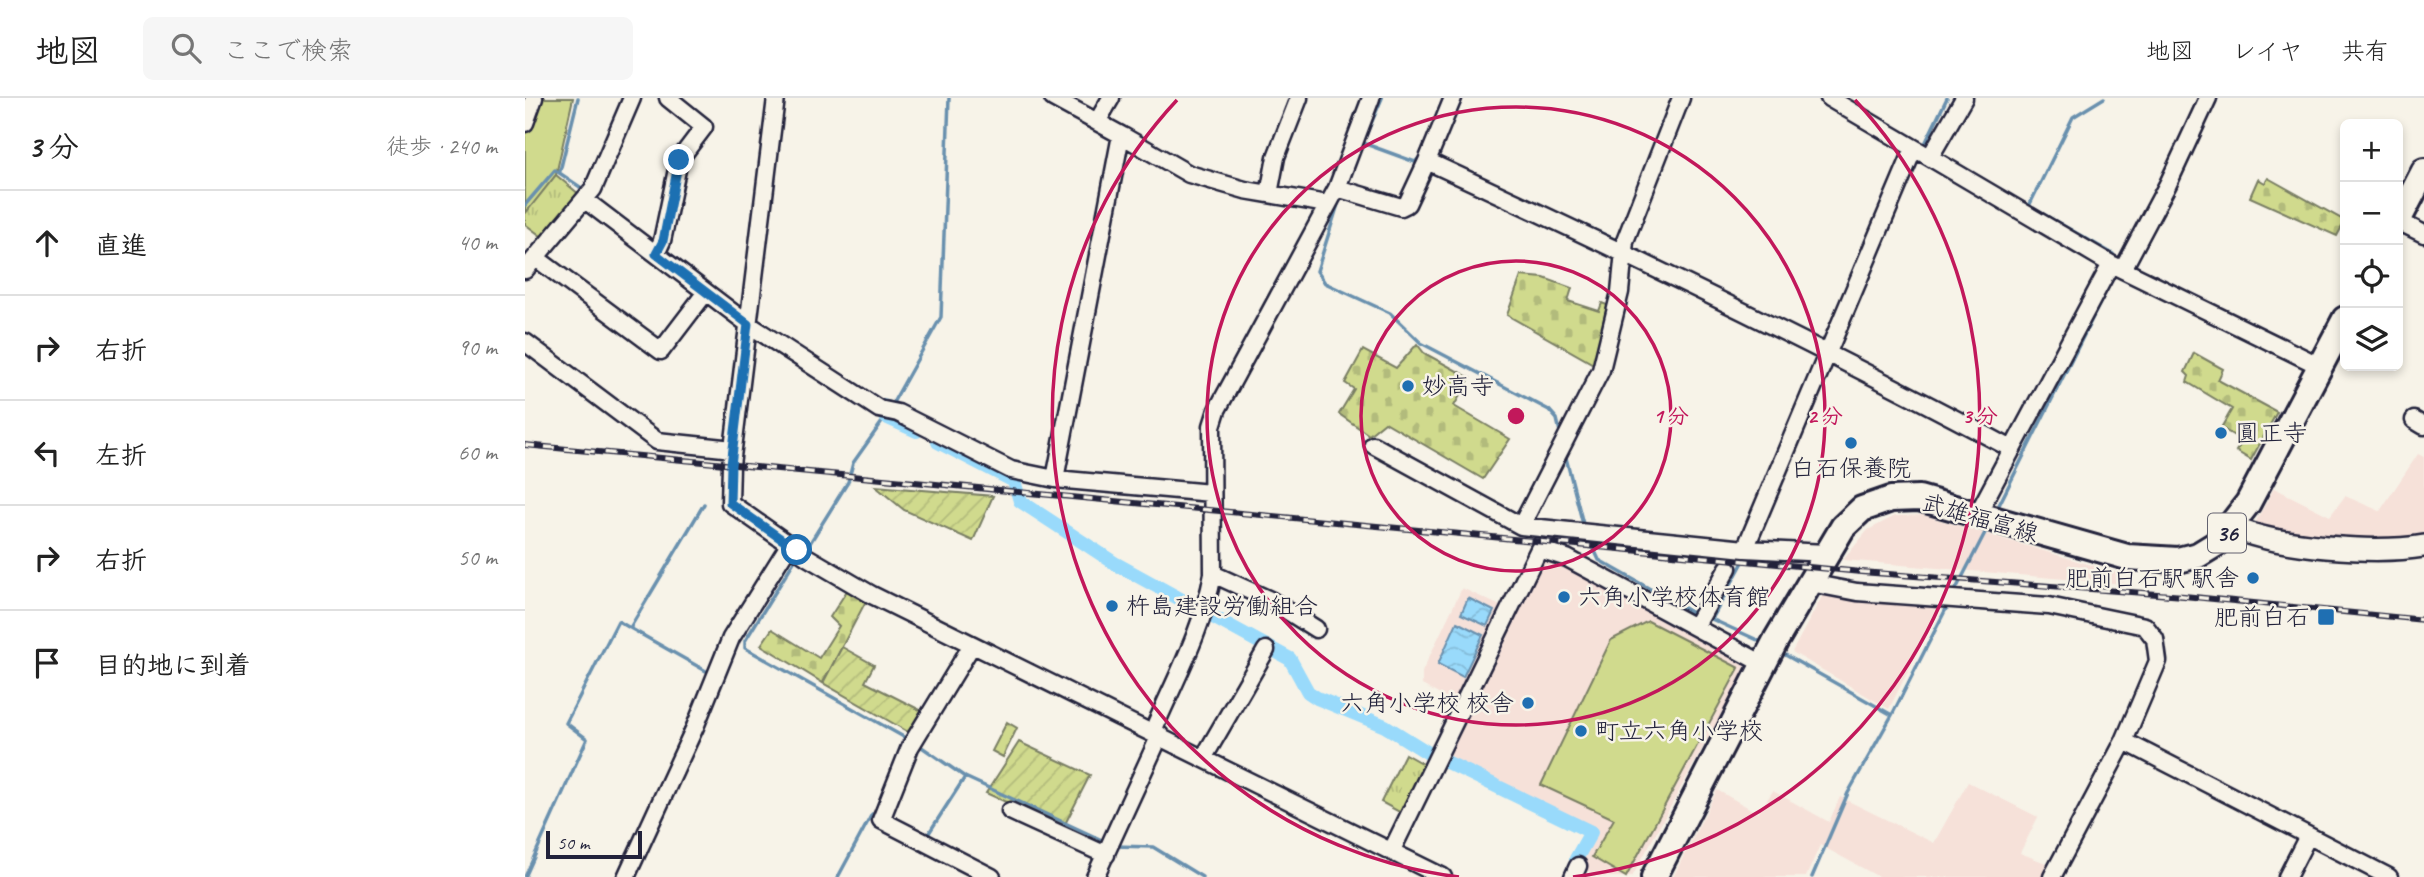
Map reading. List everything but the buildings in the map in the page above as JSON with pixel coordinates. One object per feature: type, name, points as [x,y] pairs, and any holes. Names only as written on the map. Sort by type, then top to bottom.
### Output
[{"type":"main road","points":[[2403,211],[2424,171]]},
{"type":"main road","name":"武雄福富線","points":[[1654,877],[1809,583],[1843,527],[1862,509],[1891,499],[1919,498],[2103,551],[2155,560],[2178,560],[2198,555],[2216,544],[2232,527],[2248,503],[2340,328]]},
{"type":"main road","points":[[2232,527],[2264,538],[2322,544],[2395,551],[2424,546]]},
{"type":"street","points":[[525,123],[534,98]]},
{"type":"street","points":[[632,98],[588,195],[530,264],[661,351],[706,292]]},
{"type":"street","points":[[659,249],[679,160],[704,127],[668,98]]},
{"type":"street","points":[[776,98],[733,449],[730,503],[798,551],[872,595],[1443,877]]},
{"type":"street","points":[[1053,98],[1121,135],[1055,479]]},
{"type":"street","points":[[1097,122],[1111,98]]},
{"type":"street","points":[[1270,189],[1276,157],[1299,98]]},
{"type":"street","points":[[1095,877],[1203,613],[1213,574],[1212,426],[1217,410],[1336,195],[1370,98]]},
{"type":"street","points":[[1127,139],[1189,174],[1270,189],[1336,195],[1401,207],[1407,204],[1453,98]]},
{"type":"street","points":[[1521,526],[1569,438],[1601,370],[1628,250],[1681,98]]},
{"type":"street","points":[[1829,98],[2117,267],[2320,366]]},
{"type":"street","points":[[1750,549],[1828,355],[1922,152],[1964,98]]},
{"type":"street","points":[[1985,518],[2010,448],[2168,184],[2208,98]]},
{"type":"street","points":[[1429,157],[1628,250],[2010,448]]},
{"type":"street","points":[[588,195],[659,249],[706,292],[749,318],[879,409],[898,413],[1011,470],[1055,479],[1211,493]]},
{"type":"street","points":[[2403,224],[2424,234]]},
{"type":"street","points":[[525,342],[657,441],[733,449]]},
{"type":"street","points":[[1373,445],[1521,526],[1750,549],[1826,553]]},
{"type":"street","points":[[1391,850],[1538,549],[1567,558],[1770,654]]},
{"type":"street","points":[[626,877],[695,727],[731,638],[798,551]]},
{"type":"street","points":[[1700,619],[1728,568]]},
{"type":"street","points":[[1213,574],[1270,600],[1316,629]]},
{"type":"street","points":[[1809,583],[1857,592],[2049,606],[2145,626],[2155,639],[2158,661],[2124,741],[2052,877]]},
{"type":"street","points":[[972,645],[913,741],[881,820],[992,877]]},
{"type":"street","points":[[1204,757],[1266,650]]},
{"type":"street","points":[[2124,741],[2389,877]]},
{"type":"street","points":[[1010,811],[1106,855]]},
{"type":"street","points":[[2287,877],[2308,836]]},
{"type":"shaded area","points":[[2418,454],[2424,457],[2424,540],[2417,544],[2267,532],[2253,527],[2274,488],[2330,516],[2345,496],[2380,511]]},
{"type":"shaded area","points":[[1923,515],[2128,576],[2123,584],[1843,560],[1868,530],[1895,516]]},
{"type":"shaded area","name":"町立六角小学校","points":[[1540,555],[1564,563],[1743,660],[1746,669],[1632,877],[1601,877],[1578,866],[1593,831],[1439,755],[1462,707],[1422,685],[1422,672],[1462,588],[1511,611]]},
{"type":"shaded area","points":[[1826,589],[1942,603],[1889,709],[1792,652]]},
{"type":"shaded area","points":[[1968,782],[2038,817],[2020,853],[2061,869],[2057,877],[1879,877],[1820,845],[1806,877],[1673,877],[1717,790],[1758,813],[1773,791],[1829,822],[1840,797],[1934,843]]},
{"type":"green space","points":[[525,98],[573,98],[556,175],[525,214]]},
{"type":"green space","points":[[556,175],[580,195],[545,239],[525,224],[525,214]]},
{"type":"green space","points":[[2268,178],[2340,218],[2337,236],[2250,197],[2258,179],[2265,183]]},
{"type":"green space","points":[[1521,276],[1544,278],[1572,288],[1568,301],[1599,311],[1602,303],[1612,307],[1597,366],[1507,315]]},
{"type":"green space","name":"妙高寺","points":[[1417,344],[1424,353],[1470,378],[1454,406],[1510,439],[1483,479],[1385,422],[1369,435],[1339,414],[1354,389],[1345,383],[1363,350],[1396,368]]},
{"type":"green space","points":[[2194,353],[2223,369],[2218,380],[2277,412],[2251,460],[2236,451],[2243,441],[2221,428],[2232,409],[2187,382],[2189,376],[2185,372]]},
{"type":"green space","points":[[875,486],[993,496],[973,541],[904,510]]},
{"type":"green space","points":[[848,589],[867,599],[823,683],[761,645],[772,629],[819,658],[839,626],[830,617]]},
{"type":"green space","points":[[1648,621],[1739,668],[1626,877],[1592,857],[1614,819],[1541,785],[1611,640]]},
{"type":"green space","points":[[842,647],[874,665],[865,682],[924,712],[910,733],[823,683]]},
{"type":"green space","points":[[1007,722],[1017,728],[1003,757],[992,751]]},
{"type":"green space","points":[[1019,742],[1090,775],[1063,828],[986,793]]},
{"type":"green space","points":[[1405,754],[1428,767],[1403,814],[1381,802]]},
{"type":"water","points":[[1468,598],[1494,611],[1487,626],[1461,614]]},
{"type":"water","points":[[1457,622],[1483,635],[1463,677],[1438,664]]},
{"type":"waterway","points":[[560,171],[578,98]]},
{"type":"waterway","points":[[890,408],[941,317],[949,98]]},
{"type":"waterway","points":[[1360,149],[1382,98]]},
{"type":"waterway","points":[[1923,148],[1947,98]]},
{"type":"waterway","points":[[2104,98],[2073,117],[2029,206],[2113,254],[2114,260]]},
{"type":"waterway","points":[[1363,143],[1415,162],[1423,154]]},
{"type":"waterway","points":[[525,205],[555,170],[586,191]]},
{"type":"waterway","points":[[1340,198],[1317,271],[1325,283],[1390,313],[1421,343],[1549,410],[1557,419],[1561,436]]},
{"type":"waterway","points":[[1539,205],[1621,242]]},
{"type":"waterway","points":[[1996,511],[2116,271]]},
{"type":"waterway","points":[[1836,354],[1852,316]]},
{"type":"waterway","points":[[1759,534],[1833,361]]},
{"type":"waterway","points":[[877,399],[892,403]]},
{"type":"waterway","points":[[805,551],[848,482],[853,463],[887,415]]},
{"type":"waterway","points":[[886,417],[917,431]]},
{"type":"waterway","points":[[938,442],[1014,481],[1020,501],[1116,564],[1290,659],[1308,692],[1317,698],[1385,726],[1430,754],[1591,832],[1576,859]]},
{"type":"waterway","points":[[1565,454],[1584,528]]},
{"type":"waterway","points":[[525,877],[587,739],[566,723],[618,621],[630,628],[704,504]]},
{"type":"waterway","points":[[1953,595],[1988,527]]},
{"type":"waterway","points":[[1589,538],[1599,560],[1696,615]]},
{"type":"waterway","points":[[1712,619],[1748,553]]},
{"type":"waterway","points":[[798,555],[745,641],[745,648],[909,740]]},
{"type":"waterway","points":[[1892,715],[1948,605]]},
{"type":"waterway","points":[[1707,617],[1764,643]]},
{"type":"waterway","points":[[630,628],[706,671]]},
{"type":"waterway","points":[[1780,652],[1892,715],[1848,793],[1812,877]]},
{"type":"waterway","points":[[916,743],[965,777],[1104,841]]},
{"type":"waterway","points":[[927,836],[965,777]]},
{"type":"waterway","points":[[838,877],[872,814],[879,814]]},
{"type":"waterway","points":[[1114,846],[1153,847],[1202,877]]},
{"type":"railway","points":[[525,445],[1861,572],[2184,596],[2424,620]]},
{"type":"place","name":"妙高寺","points":[[1408,386]]},
{"type":"place","name":"圓正寺","points":[[2221,433]]},
{"type":"place","name":"白石保養院","points":[[1851,443]]},
{"type":"place","name":"肥前白石駅 駅舎","points":[[2253,578]]},
{"type":"place","name":"六角小学校体育館","points":[[1564,597]]},
{"type":"place","name":"杵島建設労働組合","points":[[1112,606]]},
{"type":"place","name":"肥前白石","points":[[2326,617]]},
{"type":"place","name":"六角小学校 校舎","points":[[1528,703]]},
{"type":"place","name":"町立六角小学校","points":[[1581,731]]},
{"type":"route","points":[[679,160],[663,241],[656,254],[748,324],[731,465],[730,503],[797,550]]}]
